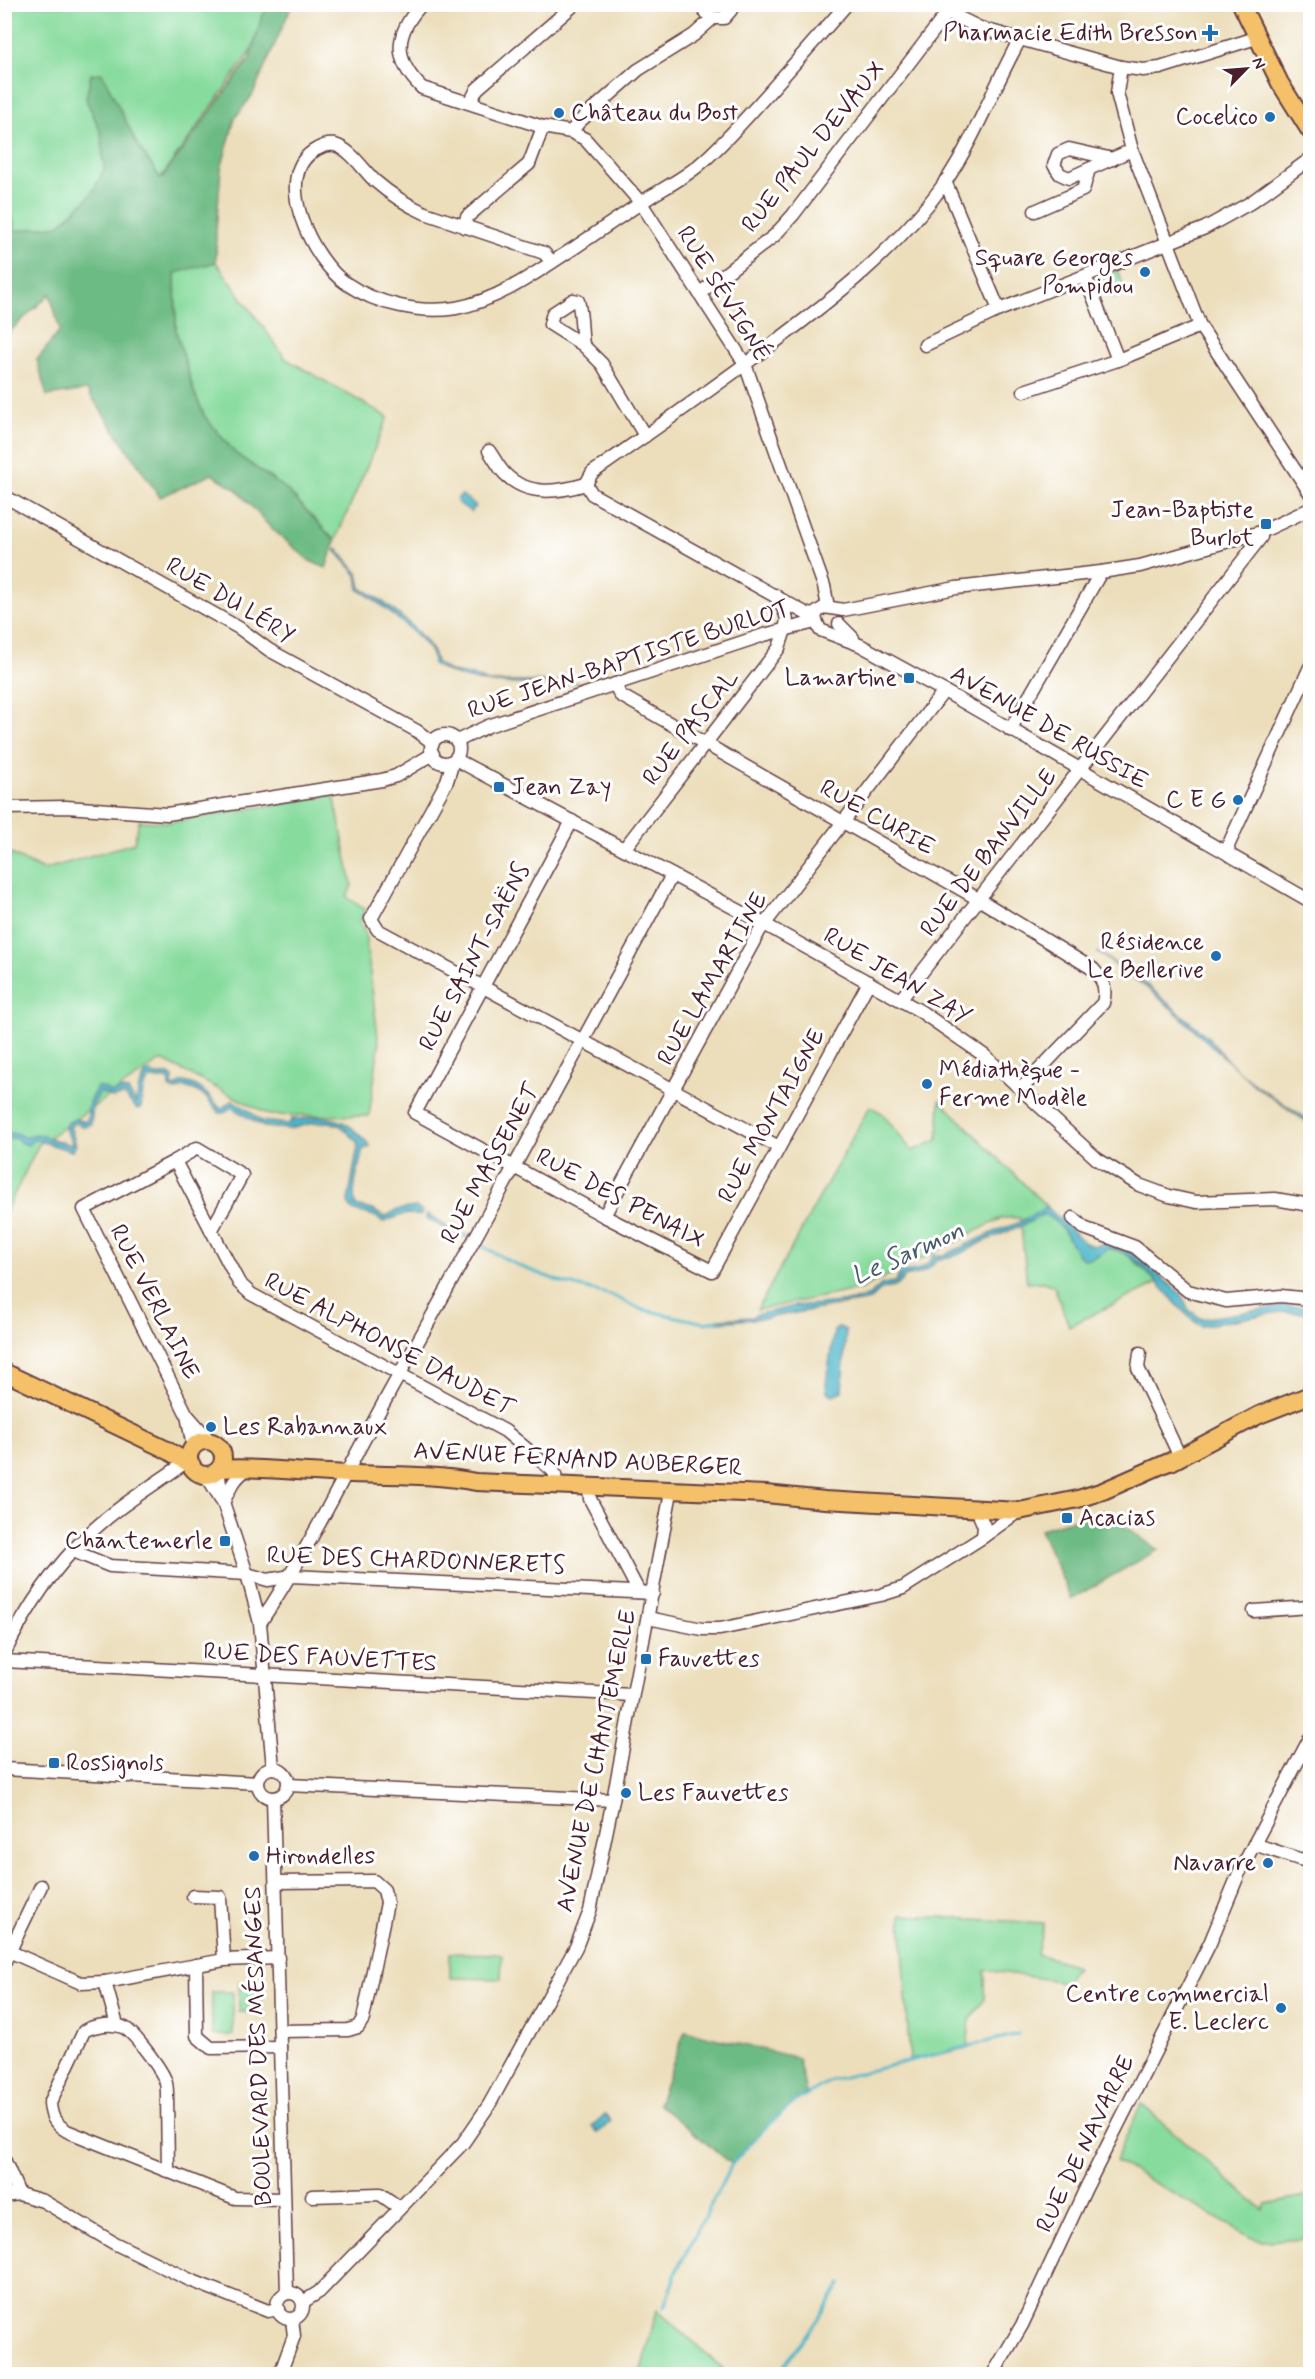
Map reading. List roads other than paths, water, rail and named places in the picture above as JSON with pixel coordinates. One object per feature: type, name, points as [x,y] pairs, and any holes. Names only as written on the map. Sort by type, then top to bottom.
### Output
[{"type":"main road","points":[[1241,4],[1280,83],[1311,131]]},
{"type":"main road","points":[[1248,4],[1256,38]]},
{"type":"main road","name":"AVENUE FERNAND AUBERGER","points":[[4,1372],[165,1449],[202,1464],[230,1460],[250,1467],[347,1474],[447,1477],[476,1482],[671,1492],[766,1494],[1012,1515]]},
{"type":"main road","name":"AVENUE FERNAND AUBERGER","points":[[904,1505],[980,1517],[1012,1515],[1078,1499],[1103,1491],[1180,1457],[1259,1415],[1311,1395]]},
{"type":"main road","points":[[202,1464],[215,1444],[210,1441]]},
{"type":"street","points":[[422,4],[411,16],[405,28],[401,46],[402,62],[410,76],[422,88],[543,127],[571,132],[579,122],[638,70],[694,35],[713,18]]},
{"type":"street","points":[[470,103],[477,89],[575,4]]},
{"type":"street","points":[[705,4],[705,12],[713,18],[724,18],[731,10],[730,4]]},
{"type":"street","points":[[552,262],[544,253],[464,227],[406,204],[376,182],[346,151],[334,145],[322,146],[314,150],[303,160],[298,170],[297,193],[302,221],[312,245],[345,284],[366,294],[410,307],[435,310],[479,302],[506,290],[552,262],[697,167],[725,141],[847,4]]},
{"type":"street","points":[[931,4],[980,28],[1121,67],[1143,70],[1160,68],[1256,38]]},
{"type":"street","name":"RUE PAUL DEVAUX","points":[[700,293],[753,254],[793,215],[947,13]]},
{"type":"street","points":[[489,451],[506,475],[523,486],[553,492],[586,484],[592,473],[825,305],[870,267],[900,237],[945,181],[982,120],[1020,39]]},
{"type":"street","points":[[1121,67],[1117,93],[1132,150],[1200,327],[1311,493]]},
{"type":"street","points":[[464,227],[467,217],[529,164],[543,127]]},
{"type":"street","name":"RUE SÉVIGNÉ","points":[[571,132],[585,140],[641,203],[745,364],[834,618]]},
{"type":"street","points":[[1113,159],[1069,149],[1058,154],[1054,165],[1060,174],[1069,178],[1113,159],[1132,150]]},
{"type":"street","points":[[925,345],[999,310],[1205,228],[1250,203],[1311,159]]},
{"type":"street","points":[[1035,211],[1083,190],[1089,169]]},
{"type":"street","points":[[945,181],[999,310]]},
{"type":"street","points":[[1086,276],[1118,360]]},
{"type":"street","points":[[1024,391],[1118,360],[1200,327]]},
{"type":"street","points":[[583,345],[602,364],[645,436]]},
{"type":"street","points":[[586,484],[592,494],[815,618]]},
{"type":"street","name":"RUE DU LÉRY","points":[[4,496],[239,628],[269,650],[417,731],[433,748]]},
{"type":"street","points":[[834,618],[855,608],[956,588],[1140,566],[1261,532],[1311,509]]},
{"type":"street","name":"RUE DE BANVILLE","points":[[901,999],[1261,537],[1261,532]]},
{"type":"street","points":[[1010,730],[1101,572]]},
{"type":"street","points":[[775,595],[789,622],[785,629]]},
{"type":"street","name":"RUE JEAN-BAPTISTE BURLOT","points":[[457,741],[488,726],[785,629],[815,618],[819,610],[834,618]]},
{"type":"street","name":"AVENUE DE RUSSIE","points":[[815,618],[820,630],[834,618],[860,645],[1311,901]]},
{"type":"street","name":"RUE PASCAL","points":[[624,849],[779,648],[785,629]]},
{"type":"street","points":[[1229,855],[1228,846],[1311,667]]},
{"type":"street","name":"RUE CURIE","points":[[615,684],[620,695],[980,900],[1093,969],[1101,979],[1106,992],[1104,999],[1084,1025],[1021,1089]]},
{"type":"street","name":"RUE LAMARTINE","points":[[604,1216],[764,924],[944,691]]},
{"type":"street","points":[[4,808],[66,807],[167,814],[382,780],[396,776],[433,748],[438,737],[446,735],[457,741],[459,752],[452,760],[447,781],[371,919],[378,930],[779,1147]]},
{"type":"street","points":[[433,748],[441,762],[452,760]]},
{"type":"street","name":"RUE JEAN ZAY","points":[[452,760],[572,821],[764,924],[901,999],[950,1029],[985,1056],[1097,1159],[1139,1185],[1169,1196],[1196,1202],[1275,1199],[1311,1205]]},
{"type":"street","name":"RUE SAINT-SAËNS","points":[[415,1113],[481,986],[572,821]]},
{"type":"street","name":"RUE MASSENET","points":[[260,1623],[291,1576],[672,875]]},
{"type":"street","name":"RUE MONTAIGNE","points":[[712,1271],[869,982]]},
{"type":"street","name":"RUE DES PENAIX","points":[[415,1113],[604,1216],[712,1271]]},
{"type":"street","points":[[175,1161],[197,1148],[242,1175],[212,1231]]},
{"type":"street","name":"RUE VERLAINE","points":[[175,1161],[84,1209],[187,1415],[202,1464]]},
{"type":"street","name":"RUE ALPHONSE DAUDET","points":[[175,1161],[239,1283],[250,1294],[506,1431],[552,1470],[555,1474],[556,1486]]},
{"type":"street","points":[[1073,1218],[1084,1228],[1135,1247],[1188,1291],[1226,1301],[1281,1296],[1311,1299]]},
{"type":"street","points":[[1140,1353],[1138,1368],[1180,1457]]},
{"type":"street","name":"RUE VERLAINE","points":[[187,1415],[210,1441]]},
{"type":"street","points":[[165,1449],[169,1475]]},
{"type":"street","points":[[4,1654],[24,1614],[52,1574],[90,1533],[125,1504],[169,1475],[202,1464],[223,1502],[247,1574],[260,1623],[273,1768]]},
{"type":"street","points":[[223,1502],[231,1485],[241,1473],[250,1467]]},
{"type":"street","points":[[589,1487],[590,1499],[639,1592]]},
{"type":"street","name":"AVENUE DE CHANTEMERLE","points":[[303,2302],[319,2292],[463,2143],[489,2105],[576,1947],[590,1911],[671,1492]]},
{"type":"street","points":[[648,1618],[702,1629],[720,1629],[881,1595],[920,1579],[984,1537],[1012,1515]]},
{"type":"street","points":[[980,1517],[984,1526],[984,1537]]},
{"type":"street","name":"RUE DES CHARDONNERETS","points":[[73,1551],[110,1566],[247,1574],[268,1580],[291,1576],[652,1593]]},
{"type":"street","points":[[1254,1611],[1311,1607]]},
{"type":"street","name":"RUE DES FAUVETTES","points":[[4,1661],[632,1695]]},
{"type":"street","name":"RUE DE NAVARRE","points":[[993,2374],[1022,2325],[1086,2188],[1210,1943],[1231,1890],[1311,1738]]},
{"type":"street","points":[[273,1768],[286,1775],[288,1785],[281,1796],[273,1798],[264,1795],[258,1783],[264,1771],[273,1768]]},
{"type":"street","points":[[4,1769],[258,1783]]},
{"type":"street","points":[[288,1785],[613,1800]]},
{"type":"street","name":"BOULEVARD DES MÉSANGES","points":[[273,1798],[287,2294]]},
{"type":"street","points":[[1254,1844],[1311,1861]]},
{"type":"street","points":[[276,1882],[374,1881],[384,1890],[387,1903],[363,2019],[358,2027],[348,2030],[280,2031]]},
{"type":"street","points":[[41,1886],[6,1955],[81,1983],[105,1982],[224,1960],[278,1958]]},
{"type":"street","points":[[193,1896],[220,1897],[224,1960]]},
{"type":"street","points":[[196,1965],[197,2036],[211,2048],[280,2047]]},
{"type":"street","points":[[105,1982],[117,2025]]},
{"type":"street","points":[[168,2171],[166,2082],[161,2071],[127,2029],[117,2025],[92,2026],[84,2031],[50,2103],[51,2115],[57,2125],[67,2131],[235,2198],[284,2199]]},
{"type":"street","points":[[4,2159],[19,2194]]},
{"type":"street","points":[[4,2196],[19,2194],[43,2201],[114,2243],[190,2280],[268,2311],[278,2309]]},
{"type":"street","points":[[312,2196],[380,2194],[400,2208]]},
{"type":"street","points":[[287,2294],[295,2294],[303,2302],[301,2313],[292,2319],[285,2318],[278,2309],[280,2298],[287,2294]]},
{"type":"street","points":[[280,2374],[294,2336],[292,2319]]},
{"type":"water","points":[[462,495],[476,506],[471,512],[457,502]]},
{"type":"water","points":[[337,549],[358,573],[361,588],[406,620],[426,642],[436,662],[450,672],[471,675],[488,682],[580,683],[504,684],[485,682],[449,673],[433,664],[429,649],[421,640],[387,610],[359,590],[357,575],[335,550]]},
{"type":"water","points":[[1097,952],[1147,985],[1209,1038],[1229,1062],[1146,987]]},
{"type":"water","points":[[1231,1064],[1254,1084],[1310,1121],[1310,1124],[1255,1086]]},
{"type":"water","points":[[151,1072],[154,1075],[169,1075],[173,1078],[172,1086],[175,1087],[182,1082],[195,1085],[221,1109],[232,1101],[261,1121],[289,1124],[292,1119],[325,1117],[347,1124],[371,1147],[363,1149],[354,1194],[356,1206],[372,1210],[385,1217],[397,1210],[416,1207],[422,1212],[421,1216],[406,1214],[384,1222],[351,1209],[348,1201],[358,1146],[357,1141],[341,1126],[330,1122],[313,1123],[290,1129],[264,1127],[231,1107],[224,1113],[219,1113],[206,1097],[195,1090],[184,1087],[174,1091],[169,1088],[167,1079],[149,1079],[143,1089],[141,1107],[137,1109],[124,1095],[113,1098],[100,1092],[93,1105],[91,1124],[85,1127],[76,1123],[70,1126],[76,1145],[72,1151],[34,1139],[28,1145],[17,1138],[5,1139],[5,1134],[16,1133],[25,1138],[36,1134],[71,1145],[72,1142],[65,1129],[67,1123],[75,1119],[87,1122],[89,1102],[97,1087],[104,1088],[111,1093],[121,1090],[128,1091],[136,1103],[139,1087],[146,1073]]},
{"type":"water","points":[[1047,1207],[1085,1243],[1094,1246],[1108,1243],[1129,1250],[1181,1294],[1188,1309],[1202,1319],[1283,1306],[1310,1307],[1310,1313],[1279,1312],[1201,1326],[1179,1307],[1134,1259],[1109,1248],[1093,1258],[1083,1259],[1076,1252],[1061,1227],[1044,1214],[957,1255],[937,1259],[924,1271],[906,1276],[895,1287],[882,1289],[870,1300],[766,1318],[717,1322],[717,1319],[753,1317],[796,1306],[852,1301],[870,1295],[882,1284],[895,1282],[902,1271],[917,1270],[925,1266],[934,1255],[945,1255],[1016,1224]]},
{"type":"water","points":[[428,1214],[455,1232],[469,1235],[467,1238],[461,1237],[451,1232],[426,1218]]},
{"type":"water","points":[[839,1327],[846,1330],[842,1391],[833,1395],[827,1392],[826,1384],[834,1331]]},
{"type":"water","points":[[605,2114],[611,2121],[598,2133],[592,2126]]},
{"type":"waterway","name":"Le Sarmon","points":[[478,1244],[519,1266],[564,1283],[611,1295],[640,1309],[705,1323],[719,1320]]},
{"type":"waterway","points":[[664,2307],[677,2270],[732,2164],[761,2132],[797,2100],[832,2080],[1018,2034]]},
{"type":"waterway","points":[[777,2374],[808,2335],[841,2283]]},
{"type":"place","name":"Pharmacie Edith Bresson","points":[[1210,33]]},
{"type":"place","name":"Château du Bost","points":[[559,113]]},
{"type":"place","name":"Cocelico","points":[[1270,117]]},
{"type":"place","name":"Square Georges Pompidou","points":[[1145,272]]},
{"type":"place","name":"Jean-Baptiste Burlot","points":[[1266,524]]},
{"type":"place","name":"Lamartine","points":[[909,678]]},
{"type":"place","name":"Jean Zay","points":[[499,787]]},
{"type":"place","name":"C E G","points":[[1238,800]]},
{"type":"place","name":"Résidence Le Bellerive","points":[[1216,956]]},
{"type":"place","name":"Médiathèque - Ferme Modèle","points":[[927,1084]]},
{"type":"place","name":"Les Rabannaux","points":[[211,1427]]},
{"type":"place","name":"Acacias","points":[[1067,1518]]},
{"type":"place","name":"Chantemerle","points":[[225,1541]]},
{"type":"place","name":"Fauvettes","points":[[646,1659]]},
{"type":"place","name":"Rossignols","points":[[54,1763]]},
{"type":"place","name":"Les Fauvettes","points":[[626,1793]]},
{"type":"place","name":"Hirondelles","points":[[254,1856]]},
{"type":"place","name":"Navarre","points":[[1268,1863]]},
{"type":"place","name":"Centre commercial E. Leclerc","points":[[1281,2008]]}]
